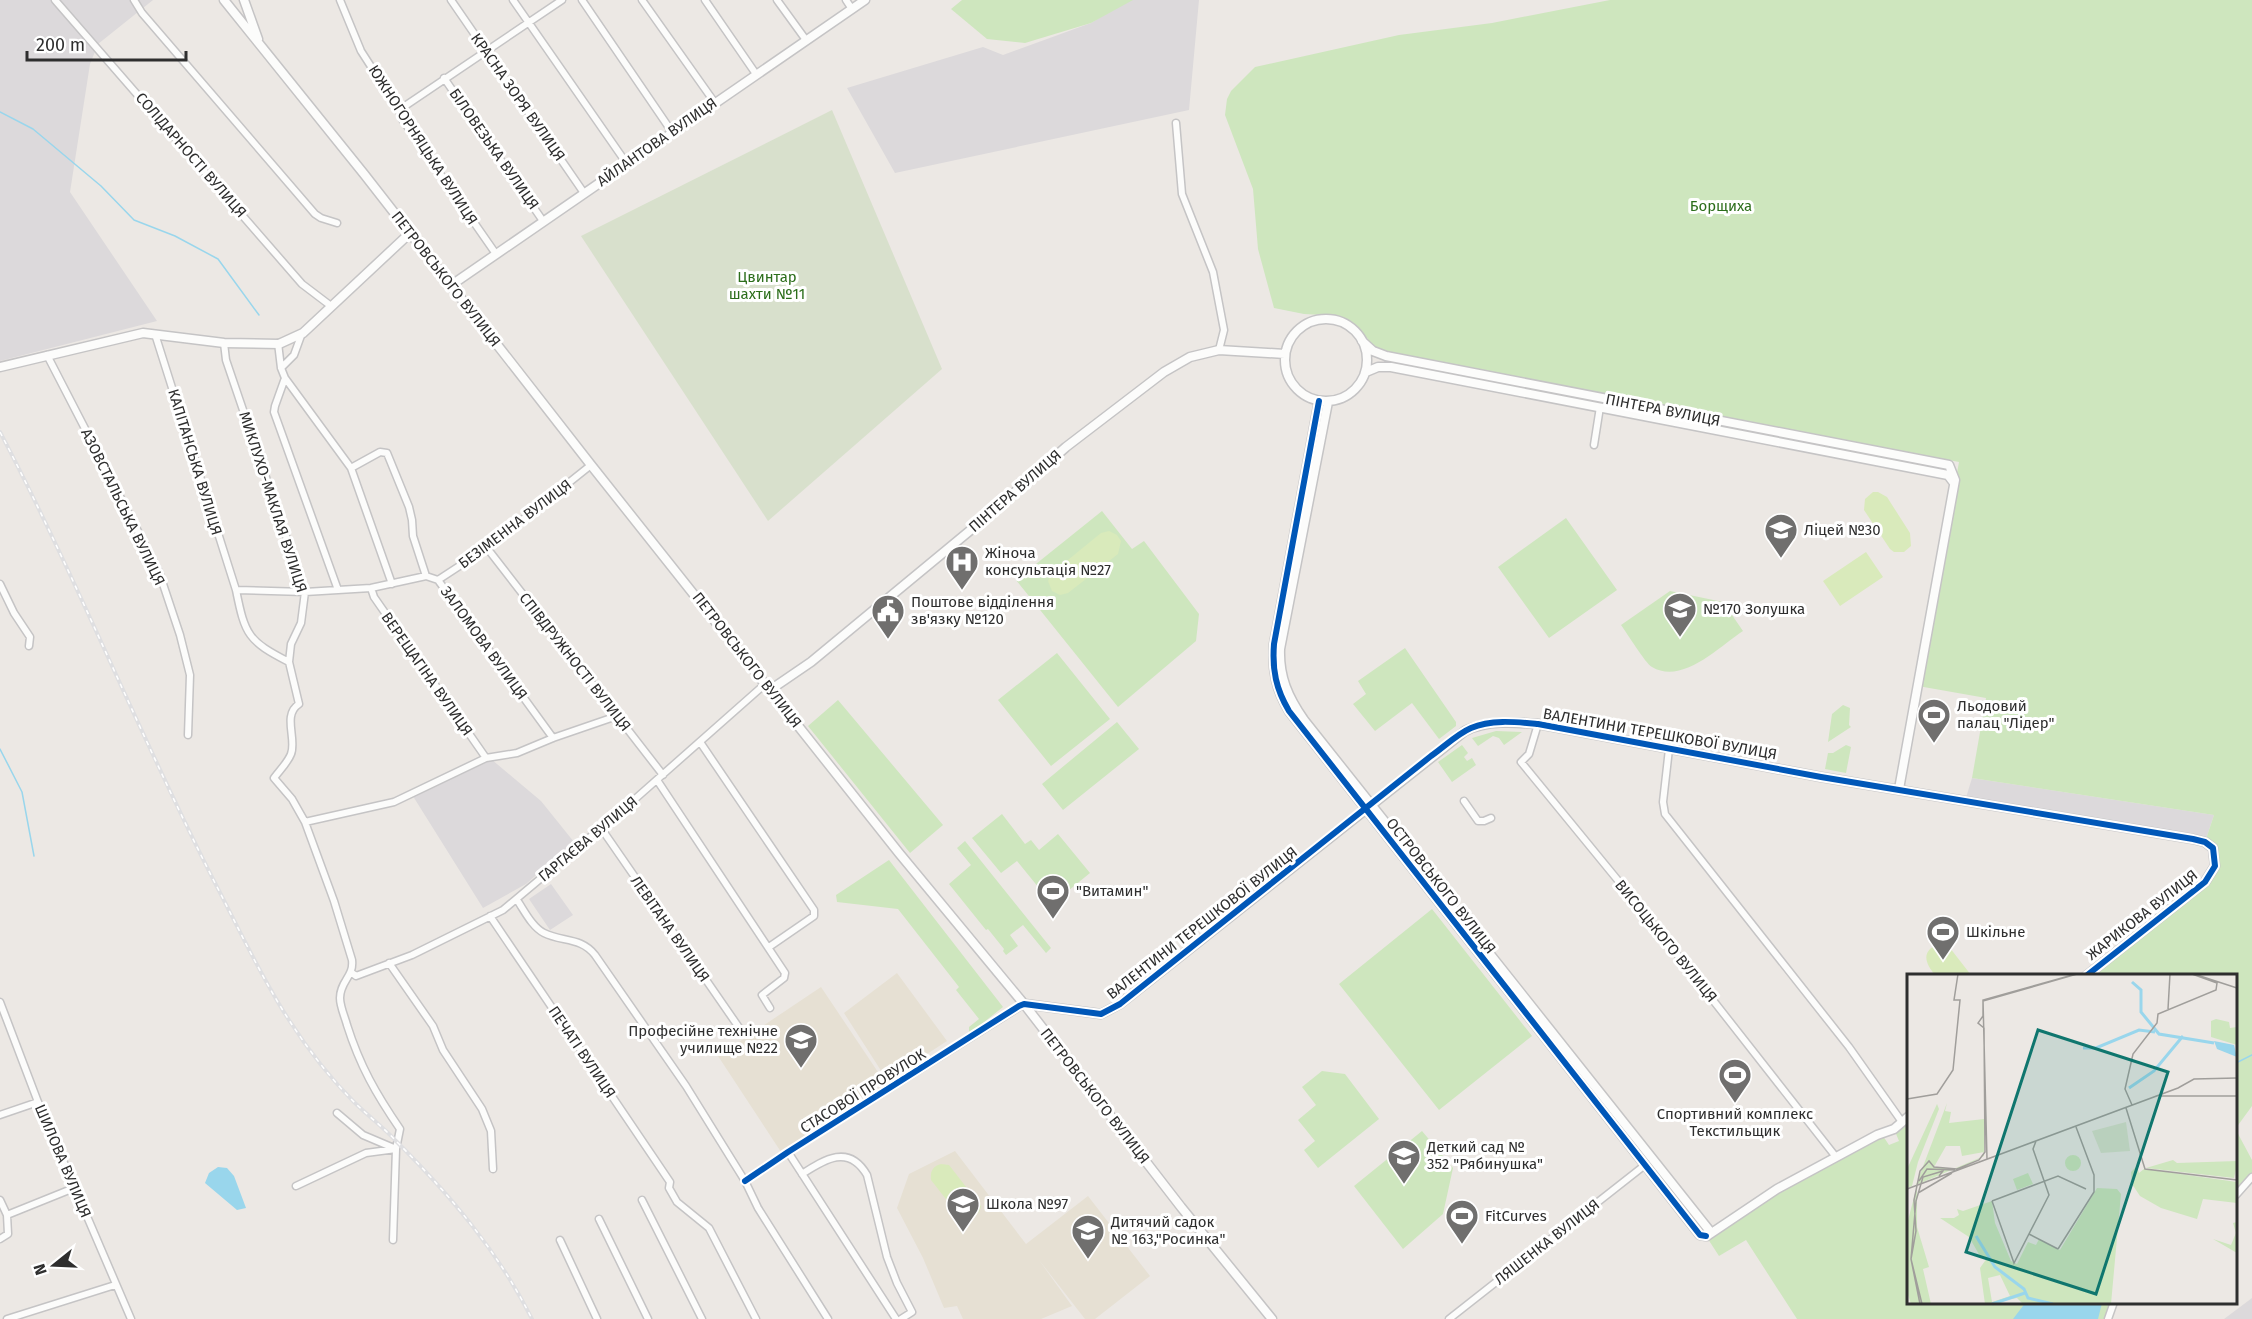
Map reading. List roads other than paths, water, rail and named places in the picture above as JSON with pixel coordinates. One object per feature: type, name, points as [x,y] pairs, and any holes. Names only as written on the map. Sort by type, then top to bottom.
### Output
[{"type":"street","name":"СОЛІДАРНОСТІ ВУЛИЦЯ","points":[[55,0],[302,284],[331,306]]},
{"type":"street","points":[[134,0],[142,13],[315,214],[337,223]]},
{"type":"street","name":"ПЕТРОВСЬКОГО ВУЛИЦЯ","points":[[224,0],[899,853],[1024,1004],[1181,1207],[1272,1319]]},
{"type":"street","points":[[244,0],[261,48]]},
{"type":"street","name":"ЮЖНОГОРНЯЦЬКА ВУЛИЦЯ","points":[[340,0],[361,51],[399,110],[402,119],[496,254]]},
{"type":"street","name":"КРАСНА ЗОРЯ ВУЛИЦЯ","points":[[451,0],[584,193]]},
{"type":"street","points":[[513,0],[627,164]]},
{"type":"street","points":[[399,110],[562,0]]},
{"type":"street","points":[[582,0],[672,132]]},
{"type":"street","points":[[642,0],[715,103]]},
{"type":"street","points":[[705,0],[756,74]]},
{"type":"street","points":[[777,0],[806,40]]},
{"type":"street","points":[[846,0],[852,9]]},
{"type":"street","name":"АЙЛАНТОВА ВУЛИЦЯ","points":[[450,286],[865,0]]},
{"type":"street","name":"БІЛОВЕЗЬКА ВУЛИЦЯ","points":[[444,78],[543,221]]},
{"type":"street","points":[[1176,123],[1182,195],[1213,272],[1224,330],[1219,350]]},
{"type":"street","points":[[0,367],[142,333],[224,343],[278,343],[292,340],[303,333],[410,233]]},
{"type":"street","points":[[1327,319],[1343,322],[1351,327],[1362,341],[1367,360],[1366,372],[1353,392],[1338,400],[1324,401],[1304,395],[1293,386],[1287,373],[1285,354],[1289,341],[1303,326],[1327,319]]},
{"type":"street","points":[[281,368],[294,355],[303,333]]},
{"type":"street","name":"КАПІТАНСЬКА ВУЛИЦЯ","points":[[155,334],[236,590],[246,631],[263,649],[289,662]]},
{"type":"street","name":"ПІНТЕРА ВУЛИЦЯ","points":[[1362,341],[1373,351],[1386,356],[1810,443],[1948,476],[1954,484],[1899,789]]},
{"type":"street","name":"МИКЛУХО-МАКЛАЯ ВУЛИЦЯ","points":[[224,343],[226,360],[305,592],[301,622],[291,644],[289,662]]},
{"type":"street","points":[[278,343],[281,368],[285,378],[351,468],[392,584]]},
{"type":"street","name":"ПІНТЕРА ВУЛИЦЯ","points":[[768,687],[811,662],[990,514],[1066,447],[1164,372],[1190,357],[1219,350],[1285,354]]},
{"type":"street","name":"АЗОВСТАЛЬСЬКА ВУЛИЦЯ","points":[[47,355],[159,572],[180,635],[190,675],[188,735]]},
{"type":"street","name":"ПІНТЕРА ВУЛИЦЯ","points":[[1366,372],[1378,367],[1391,367],[1600,407],[1660,414]]},
{"type":"street","points":[[285,378],[274,406],[274,412],[338,590]]},
{"type":"street","name":"ОСТРОВСЬКОГО ВУЛИЦЯ","points":[[1324,401],[1285,605],[1280,662],[1286,690],[1304,720],[1368,806],[1645,1165],[1700,1234],[1706,1236],[1709,1230],[1368,806]]},
{"type":"street","points":[[1594,445],[1600,407]]},
{"type":"street","name":"ЗАЛОМОВА ВУЛИЦЯ","points":[[351,468],[380,452],[387,453],[390,457],[409,507],[413,536],[426,576],[438,580],[553,738]]},
{"type":"street","name":"БЕЗІМЕННА ВУЛИЦЯ","points":[[438,580],[487,548],[591,465]]},
{"type":"street","name":"СПІВДРУЖНОСТІ ВУЛИЦЯ","points":[[487,548],[663,775]]},
{"type":"street","points":[[236,590],[305,592],[371,588],[426,576]]},
{"type":"street","points":[[0,584],[14,613],[30,637],[29,646]]},
{"type":"street","name":"ВЕРЕЩАГІНА ВУЛИЦЯ","points":[[371,588],[374,597],[486,758]]},
{"type":"street","points":[[289,662],[299,704],[291,717],[292,753],[274,778],[292,799],[305,822],[352,960],[352,973],[342,987],[339,1001],[357,1057],[400,1129],[396,1149],[393,1240]]},
{"type":"street","name":"ГАРГАЄВА ВУЛИЦЯ","points":[[352,973],[356,976],[366,973],[412,955],[517,900],[700,742],[768,687]]},
{"type":"street","points":[[305,822],[394,802],[486,758],[518,753],[617,716]]},
{"type":"street","name":"ВАЛЕНТИНИ ТЕРЕШКОВОЇ ВУЛИЦЯ","points":[[1024,1004],[1105,1013],[1120,1004],[1368,806],[1471,728],[1497,723],[1538,724],[1821,777],[2205,842]]},
{"type":"street","name":"ВИСОЦЬКОГО ВУЛИЦЯ","points":[[1538,724],[1529,754],[1521,762],[1650,920],[1836,1157]]},
{"type":"street","points":[[700,742],[814,910],[814,916],[769,947]]},
{"type":"street","points":[[1669,749],[1663,802],[1665,814],[1905,1120],[1893,1129],[1877,1135],[1777,1189],[1706,1236]]},
{"type":"street","points":[[657,780],[786,976],[762,995],[770,1008]]},
{"type":"street","points":[[1464,801],[1478,820],[1484,821],[1491,818]]},
{"type":"street","name":"ЛЕВІТАНА ВУЛИЦЯ","points":[[601,828],[740,1029]]},
{"type":"street","name":"ЖАРИКОВА ВУЛИЦЯ","points":[[2087,974],[2211,875],[2215,866],[2213,848],[2205,842]]},
{"type":"street","points":[[517,900],[538,929],[544,933],[576,941],[591,949],[686,1086],[745,1181],[758,1208],[828,1319]]},
{"type":"street","name":"ПЕЧАТІ ВУЛИЦЯ","points":[[490,916],[670,1182],[669,1188],[683,1208],[709,1228],[756,1319]]},
{"type":"street","points":[[389,963],[434,1026],[443,1050],[482,1109],[491,1131],[493,1169]]},
{"type":"street","name":"ШИЛОВА ВУЛИЦЯ","points":[[0,1002],[38,1102],[131,1319]]},
{"type":"street","name":"СТАСОВОЇ ПРОВУЛОК","points":[[745,1181],[1024,1004]]},
{"type":"street","points":[[0,1115],[38,1102]]},
{"type":"street","points":[[337,1113],[363,1135],[396,1149]]},
{"type":"street","points":[[296,1186],[366,1152],[396,1149]]},
{"type":"street","points":[[788,1152],[896,1319]]},
{"type":"street","points":[[802,1174],[835,1157],[849,1158],[862,1167],[867,1175],[887,1257],[912,1312],[901,1319]]},
{"type":"street","name":"ЛЯШЕНКА ВУЛИЦЯ","points":[[1449,1319],[1645,1165]]},
{"type":"street","points":[[2237,1193],[2252,1177]]},
{"type":"street","points":[[7,1215],[74,1188]]},
{"type":"street","points":[[0,1200],[7,1215],[8,1233],[0,1239]]},
{"type":"street","points":[[642,1200],[702,1319]]},
{"type":"street","points":[[599,1220],[648,1319]]},
{"type":"street","points":[[560,1240],[597,1319]]},
{"type":"street","points":[[7,1319],[115,1285]]},
{"type":"street","points":[[2108,1319],[2113,1304]]},
{"type":"water","points":[[218,1167],[227,1168],[234,1176],[246,1208],[237,1210],[205,1183],[209,1173]]},
{"type":"water","points":[[2024,1304],[2102,1304],[2098,1319],[2013,1319]]},
{"type":"waterway","points":[[0,112],[33,129],[101,186],[134,220],[175,236],[218,259],[259,315]]},
{"type":"waterway","points":[[0,749],[22,792],[34,856]]},
{"type":"waterway","points":[[2237,1062],[2252,1055]]},
{"type":"railway","points":[[0,432],[55,544],[186,826],[279,1004],[303,1041],[336,1083],[416,1161],[471,1224],[504,1270],[532,1319]]},
{"type":"place","name":"Ліцей №30","points":[[1781,559]]},
{"type":"place","name":"Жіноча консультація №27","points":[[962,591]]},
{"type":"place","name":"№170 Золушка","points":[[1680,638]]},
{"type":"place","name":"Поштове відділення зв'язку №120","points":[[888,640]]},
{"type":"place","name":"Льодовий палац \"Лідер\"","points":[[1934,744]]},
{"type":"place","name":"\"Витамин\"","points":[[1053,920]]},
{"type":"place","name":"Шкільне","points":[[1943,961]]},
{"type":"place","name":"Професійне технічне училище №22","points":[[801,1069]]},
{"type":"place","name":"Спортивний комплекс Текстильщик","points":[[1735,1104]]},
{"type":"place","name":"Деткий сад № 352 \"Рябинушка\"","points":[[1404,1185]]},
{"type":"place","name":"Школа №97","points":[[963,1233]]},
{"type":"place","name":"FitCurves","points":[[1462,1245]]},
{"type":"place","name":"Дитячий садок № 163,\"Росинка\"","points":[[1088,1260]]},
{"type":"park label","name":"Борщиха","points":[[1721,206]]},
{"type":"park label","name":"Цвинтар шахти №11","points":[[767,286]]}]
